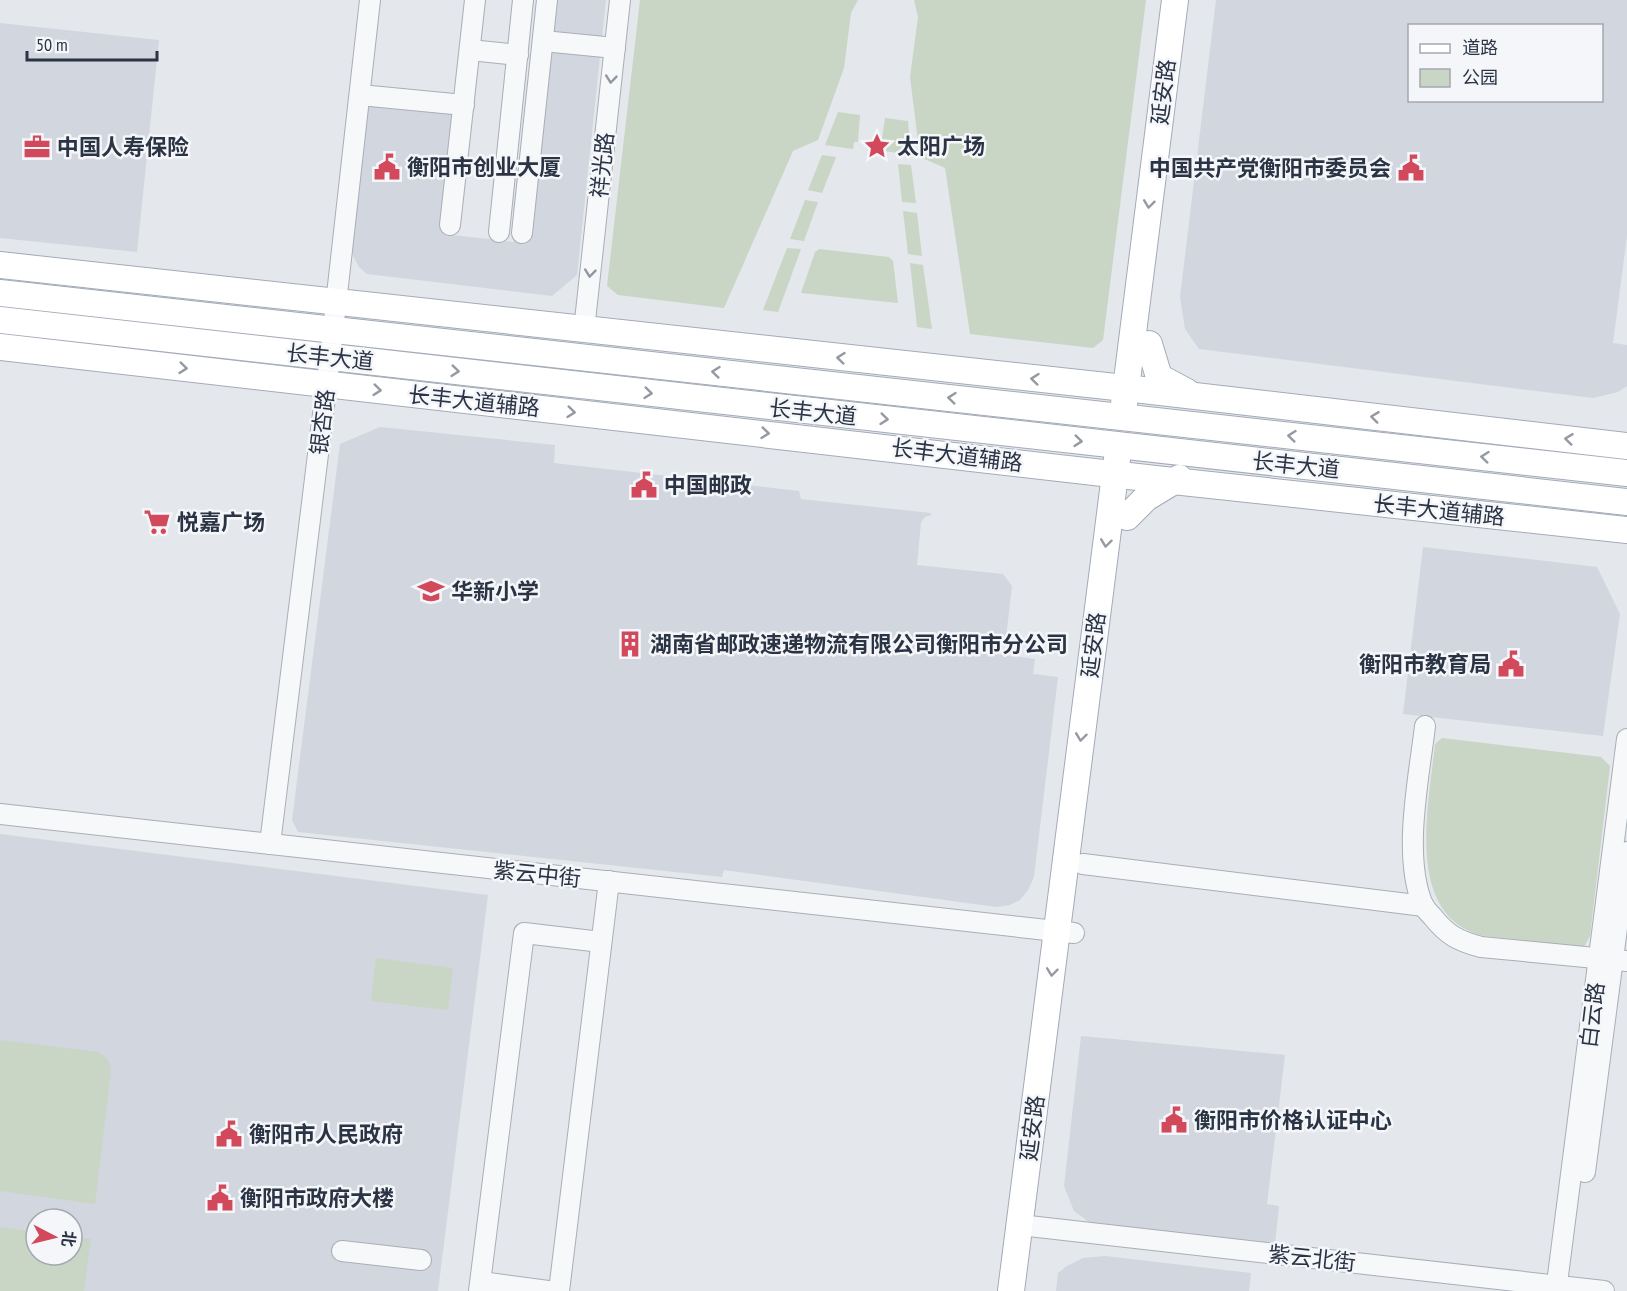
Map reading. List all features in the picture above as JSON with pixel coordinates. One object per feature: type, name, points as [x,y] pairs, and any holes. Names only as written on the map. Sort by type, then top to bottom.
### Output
[{"type":"main road","name":"延安路","points":[[1140,343],[1175,0]]},
{"type":"main road","name":"延安路","points":[[1011,1291],[1028,1226],[1140,343],[1192,0]]},
{"type":"main road","points":[[0,266],[1134,389],[1626,445]]},
{"type":"main road","points":[[66,273],[173,312]]},
{"type":"main road","name":"长丰大道","points":[[0,293],[1627,473]]},
{"type":"main road","name":"长丰大道","points":[[0,320],[787,409],[842,429],[1127,447],[1627,502]]},
{"type":"main road","points":[[532,352],[584,330]]},
{"type":"main road","points":[[584,330],[650,365]]},
{"type":"main road","points":[[36,351],[96,331],[143,363]]},
{"type":"main road","points":[[1027,407],[1085,384],[1140,343],[1159,377],[1182,392],[1214,398]]},
{"type":"main road","name":"长丰大道辅路","points":[[0,347],[327,384],[842,429],[884,447],[1627,530]]},
{"type":"main road","points":[[842,429],[847,387]]},
{"type":"main road","points":[[1572,467],[1626,445]]},
{"type":"main road","points":[[1065,467],[1088,478],[1118,516],[1173,481],[1231,458]]},
{"type":"main road","name":"延安路","points":[[1066,932],[1083,864],[1118,516]]},
{"type":"main road","points":[[1597,527],[1621,533],[1627,537]]},
{"type":"main road","name":"延安路","points":[[1028,1226],[1029,1291]]},
{"type":"street","name":"银杏路","points":[[270,844],[327,384],[370,0]]},
{"type":"street","points":[[450,225],[476,0]]},
{"type":"street","points":[[499,232],[524,0]]},
{"type":"street","points":[[522,233],[548,0]]},
{"type":"street","name":"祥光路","points":[[584,330],[620,0]]},
{"type":"street","points":[[543,41],[615,48]]},
{"type":"street","points":[[470,50],[518,55]]},
{"type":"street","points":[[360,95],[464,105]]},
{"type":"street","points":[[1425,726],[1413,838],[1414,872],[1424,906],[1451,936],[1465,943],[1613,960]]},
{"type":"street","name":"白云路","points":[[1613,960],[1627,739]]},
{"type":"street","name":"紫云中街","points":[[0,814],[1066,932]]},
{"type":"street","name":"白云路","points":[[1563,1289],[1627,852]]},
{"type":"street","points":[[1083,864],[1424,906]]},
{"type":"street","points":[[559,1291],[609,882]]},
{"type":"street","points":[[548,1291],[480,1287],[524,933],[601,942]]},
{"type":"street","name":"紫云北街","points":[[1028,1226],[1563,1289],[1604,1291]]},
{"type":"street","points":[[342,1251],[421,1260]]},
{"type":"shaded area","points":[[539,0],[606,0],[577,275],[552,296],[367,274],[359,267],[353,256],[349,239],[365,103],[458,113],[444,234],[514,242]]},
{"type":"shaded area","name":"中国共产党衡阳市委员会","points":[[1216,0],[1627,0],[1627,236],[1613,343],[1627,345],[1627,386],[1618,392],[1593,398],[1199,349],[1185,329],[1180,297]]},
{"type":"shaded area","points":[[0,23],[159,40],[137,252],[0,238]]},
{"type":"shaded area","points":[[380,427],[555,445],[554,463],[799,491],[801,499],[931,513],[921,522],[917,565],[1003,574],[1012,586],[1005,646],[997,645],[996,654],[1035,659],[1033,674],[1058,677],[1034,877],[1028,890],[1020,900],[1010,905],[997,907],[724,870],[722,877],[298,832],[292,820],[340,444]]},
{"type":"shaded area","name":"衡阳市教育局","points":[[1423,547],[1597,567],[1620,614],[1603,736],[1403,714]]},
{"type":"shaded area","name":"衡阳市人民政府","points":[[0,834],[488,895],[438,1291],[0,1291]]},
{"type":"shaded area","name":"衡阳市价格认证中心","points":[[1081,1036],[1285,1055],[1267,1204],[1279,1206],[1275,1243],[1090,1223],[1074,1211],[1064,1186]]},
{"type":"shaded area","points":[[1105,1256],[1251,1273],[1249,1291],[1056,1291],[1058,1273],[1067,1266],[1083,1258]]},
{"type":"green space","points":[[640,0],[858,0],[851,13],[844,68],[818,140],[793,151],[724,308],[618,295],[607,286]]},
{"type":"green space","points":[[914,0],[1146,0],[1103,340],[1093,348],[970,334],[945,168],[920,157],[910,77],[918,17]]},
{"type":"green space","points":[[838,112],[860,115],[858,142],[854,142],[853,149],[825,145]]},
{"type":"green space","points":[[885,118],[908,121],[911,155],[884,151],[884,146],[881,145]]},
{"type":"green space","points":[[822,155],[836,157],[822,193],[808,190]]},
{"type":"green space","points":[[898,164],[911,165],[916,203],[902,202]]},
{"type":"green space","points":[[805,200],[818,202],[804,241],[790,239]]},
{"type":"green space","points":[[903,211],[917,213],[922,256],[908,254]]},
{"type":"green space","points":[[787,248],[801,249],[778,312],[763,310]]},
{"type":"green space","points":[[819,249],[889,257],[893,261],[898,303],[801,293],[815,252]]},
{"type":"green space","points":[[910,263],[923,265],[932,329],[917,327]]},
{"type":"green space","points":[[1442,738],[1601,757],[1610,766],[1590,936],[1584,947],[1484,936],[1458,925],[1441,906],[1431,883],[1427,855],[1427,826],[1435,744]]},
{"type":"green space","points":[[376,958],[453,968],[448,1010],[371,1001]]},
{"type":"green space","points":[[0,1040],[98,1052],[110,1065],[95,1204],[0,1191]]},
{"type":"green space","points":[[0,1227],[24,1230],[24,1267],[84,1267],[84,1238],[91,1239],[84,1291],[0,1291]]},
{"type":"place","name":"太阳广场","points":[[877,146]]},
{"type":"place","name":"中国人寿保险","points":[[37,147]]},
{"type":"place","name":"衡阳市创业大厦","points":[[387,167]]},
{"type":"place","name":"中国共产党衡阳市委员会","points":[[1411,168]]},
{"type":"place","name":"中国邮政","points":[[644,485]]},
{"type":"place","name":"悦嘉广场","points":[[157,522]]},
{"type":"place","name":"华新小学","points":[[431,591]]},
{"type":"place","name":"湖南省邮政速递物流有限公司衡阳市分公司","points":[[630,644]]},
{"type":"place","name":"衡阳市教育局","points":[[1511,664]]},
{"type":"place","name":"衡阳市价格认证中心","points":[[1174,1120]]},
{"type":"place","name":"衡阳市人民政府","points":[[229,1134]]},
{"type":"place","name":"衡阳市政府大楼","points":[[220,1198]]}]
